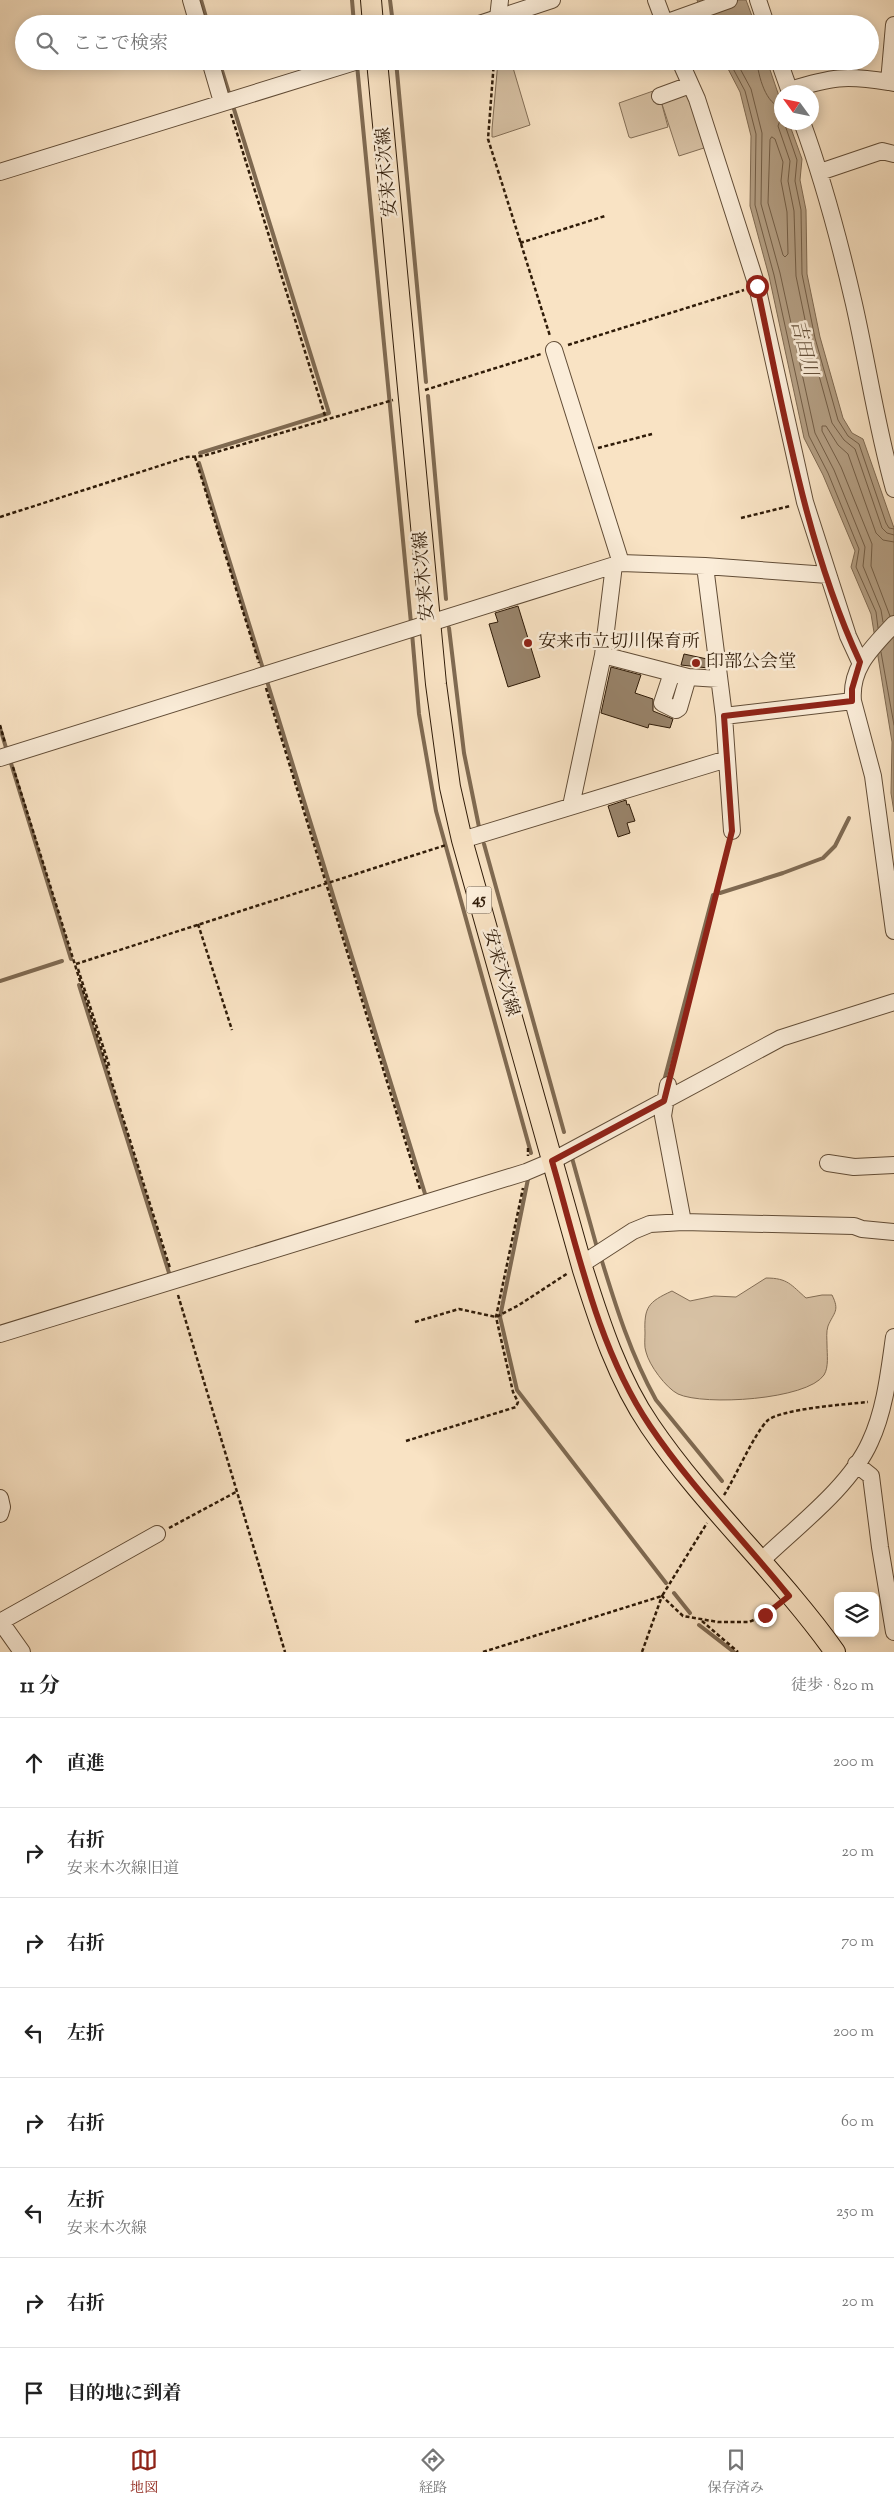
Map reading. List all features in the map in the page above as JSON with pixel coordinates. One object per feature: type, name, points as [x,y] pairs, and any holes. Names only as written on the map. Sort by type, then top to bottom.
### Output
[{"type":"main road","points":[[371,0],[373,15]]},
{"type":"main road","name":"安来木次線","points":[[378,70],[443,741],[462,840],[552,1161],[601,1328],[622,1377],[650,1426],[715,1510],[760,1560],[835,1652]]},
{"type":"street","points":[[191,0],[195,15]]},
{"type":"street","points":[[498,15],[500,0]]},
{"type":"street","points":[[507,15],[552,0]]},
{"type":"street","points":[[656,0],[664,15]]},
{"type":"street","points":[[687,15],[729,0]]},
{"type":"street","points":[[758,0],[763,15]]},
{"type":"street","points":[[810,85],[837,77],[853,77],[891,83],[894,25]]},
{"type":"street","points":[[213,70],[225,101]]},
{"type":"street","points":[[0,172],[328,70]]},
{"type":"street","points":[[684,70],[757,286],[805,502],[848,636],[862,659]]},
{"type":"street","points":[[782,70],[788,85]]},
{"type":"street","points":[[660,96],[690,85]]},
{"type":"street","points":[[805,130],[820,172],[854,305],[885,458],[894,490]]},
{"type":"street","points":[[820,172],[882,151],[894,154]]},
{"type":"street","points":[[554,350],[586,451],[617,564],[603,655],[571,806]]},
{"type":"street","points":[[5,757],[617,564],[705,566],[828,576]]},
{"type":"street","points":[[705,566],[724,716],[732,831]]},
{"type":"street","points":[[894,624],[862,659],[853,682],[852,701],[873,776],[894,931]]},
{"type":"street","points":[[603,655],[676,674],[719,679]]},
{"type":"street","points":[[724,716],[852,701]]},
{"type":"street","points":[[462,840],[727,759]]},
{"type":"street","points":[[0,1334],[526,1172],[552,1161],[781,1038],[894,1002]]},
{"type":"street","points":[[668,1085],[663,1116],[683,1222]]},
{"type":"street","points":[[828,1163],[854,1167],[894,1165]]},
{"type":"street","points":[[582,1264],[644,1225],[683,1222],[854,1226],[862,1229],[894,1232]]},
{"type":"street","points":[[760,1560],[836,1489],[869,1444],[883,1400],[894,1338]]},
{"type":"street","points":[[856,1464],[872,1476],[880,1547],[894,1632]]},
{"type":"street","points":[[0,1498],[2,1507],[0,1514]]},
{"type":"street","points":[[22,1652],[0,1622],[157,1534]]},
{"type":"path","points":[[493,70],[488,139],[554,350]]},
{"type":"path","points":[[225,101],[325,416]]},
{"type":"path","points":[[520,243],[605,216]]},
{"type":"path","points":[[0,517],[187,457],[203,456],[325,416],[409,395],[757,286]]},
{"type":"path","points":[[586,451],[652,434]]},
{"type":"path","points":[[741,518],[805,502]]},
{"type":"path","points":[[5,757],[174,1281],[285,1652]]},
{"type":"path","points":[[668,1085],[732,831]]},
{"type":"path","points":[[110,1068],[76,962],[462,840]]},
{"type":"path","points":[[327,883],[425,1204]]},
{"type":"path","points":[[198,924],[232,1030]]},
{"type":"path","points":[[406,1441],[516,1407],[518,1402],[513,1392],[499,1316],[524,1184]]},
{"type":"path","points":[[415,1322],[459,1309],[499,1316],[582,1264]]},
{"type":"path","points":[[642,1652],[662,1596],[739,1470],[760,1430],[770,1418],[821,1407],[883,1400]]},
{"type":"path","points":[[157,1534],[236,1492]]},
{"type":"path","points":[[662,1596],[683,1616],[702,1621],[749,1622],[765,1615],[789,1596]]},
{"type":"path","points":[[483,1652],[662,1596]]},
{"type":"path","points":[[702,1621],[738,1652]]},
{"type":"shaded area","points":[[497,70],[514,70],[530,125],[494,137],[492,137]]},
{"type":"shaded area","points":[[656,90],[689,90],[707,147],[679,156],[661,101],[668,127],[629,137],[619,103]]},
{"type":"shaded area","points":[[766,1278],[784,1281],[793,1286],[806,1298],[832,1295],[836,1308],[827,1328],[827,1364],[824,1375],[814,1383],[798,1390],[777,1395],[731,1400],[691,1398],[678,1394],[663,1382],[645,1350],[645,1317],[649,1306],[672,1291],[690,1301],[714,1296],[736,1297]]},
{"type":"water","points":[[697,0],[746,0],[752,15],[703,15]]},
{"type":"water","name":"吉田川","points":[[729,70],[770,70],[775,85],[774,130],[792,130],[802,159],[800,180],[806,210],[807,274],[820,337],[843,418],[852,433],[863,439],[894,528],[894,812],[891,793],[892,742],[871,614],[851,567],[855,551],[823,475],[804,438],[769,276],[750,206],[751,136],[740,92]]},
{"type":"building","points":[[518,606],[540,677],[508,687],[489,624],[498,622],[495,613]]},
{"type":"building","name":"印部公会堂","points":[[684,654],[707,659],[708,668],[681,665]]},
{"type":"building","points":[[611,667],[641,675],[635,693],[653,699],[653,711],[673,719],[670,728],[649,724],[648,728],[601,713]]},
{"type":"building","points":[[626,800],[635,821],[627,823],[630,833],[618,837],[608,806]]},
{"type":"waterway","points":[[201,0],[205,15]]},
{"type":"waterway","points":[[352,0],[353,15]]},
{"type":"waterway","points":[[390,0],[392,15]]},
{"type":"waterway","points":[[222,70],[229,93]]},
{"type":"waterway","points":[[357,70],[411,623]]},
{"type":"waterway","points":[[397,70],[426,382]]},
{"type":"waterway","points":[[200,453],[329,413],[233,106]]},
{"type":"waterway","points":[[428,396],[446,599]]},
{"type":"waterway","points":[[199,463],[264,672]]},
{"type":"waterway","points":[[449,628],[464,753],[479,827]]},
{"type":"waterway","points":[[412,633],[419,714],[436,811],[531,1153]]},
{"type":"waterway","points":[[266,678],[426,1197]]},
{"type":"waterway","points":[[0,728],[7,751]]},
{"type":"waterway","points":[[10,760],[71,959]]},
{"type":"waterway","points":[[720,893],[823,858],[835,846],[849,818]]},
{"type":"waterway","points":[[484,844],[564,1132]]},
{"type":"waterway","points":[[664,1081],[713,895]]},
{"type":"waterway","points":[[0,981],[62,961]]},
{"type":"waterway","points":[[79,985],[170,1276]]},
{"type":"waterway","points":[[572,1158],[596,1244]]},
{"type":"waterway","points":[[528,1179],[500,1317],[517,1390],[666,1583]]},
{"type":"waterway","points":[[601,1258],[618,1313],[656,1400],[722,1481]]},
{"type":"waterway","points":[[674,1593],[690,1613]]},
{"type":"waterway","points":[[699,1625],[734,1652]]},
{"type":"place","name":"安来市立切川保育所","points":[[528,643]]},
{"type":"place","name":"印部公会堂","points":[[696,663]]},
{"type":"route","points":[[757,286],[805,502],[848,636],[860,662],[854,676],[852,701],[724,716],[733,820],[732,831],[664,1101],[552,1161],[601,1328],[622,1377],[650,1426],[715,1510],[789,1596],[765,1615]]}]
